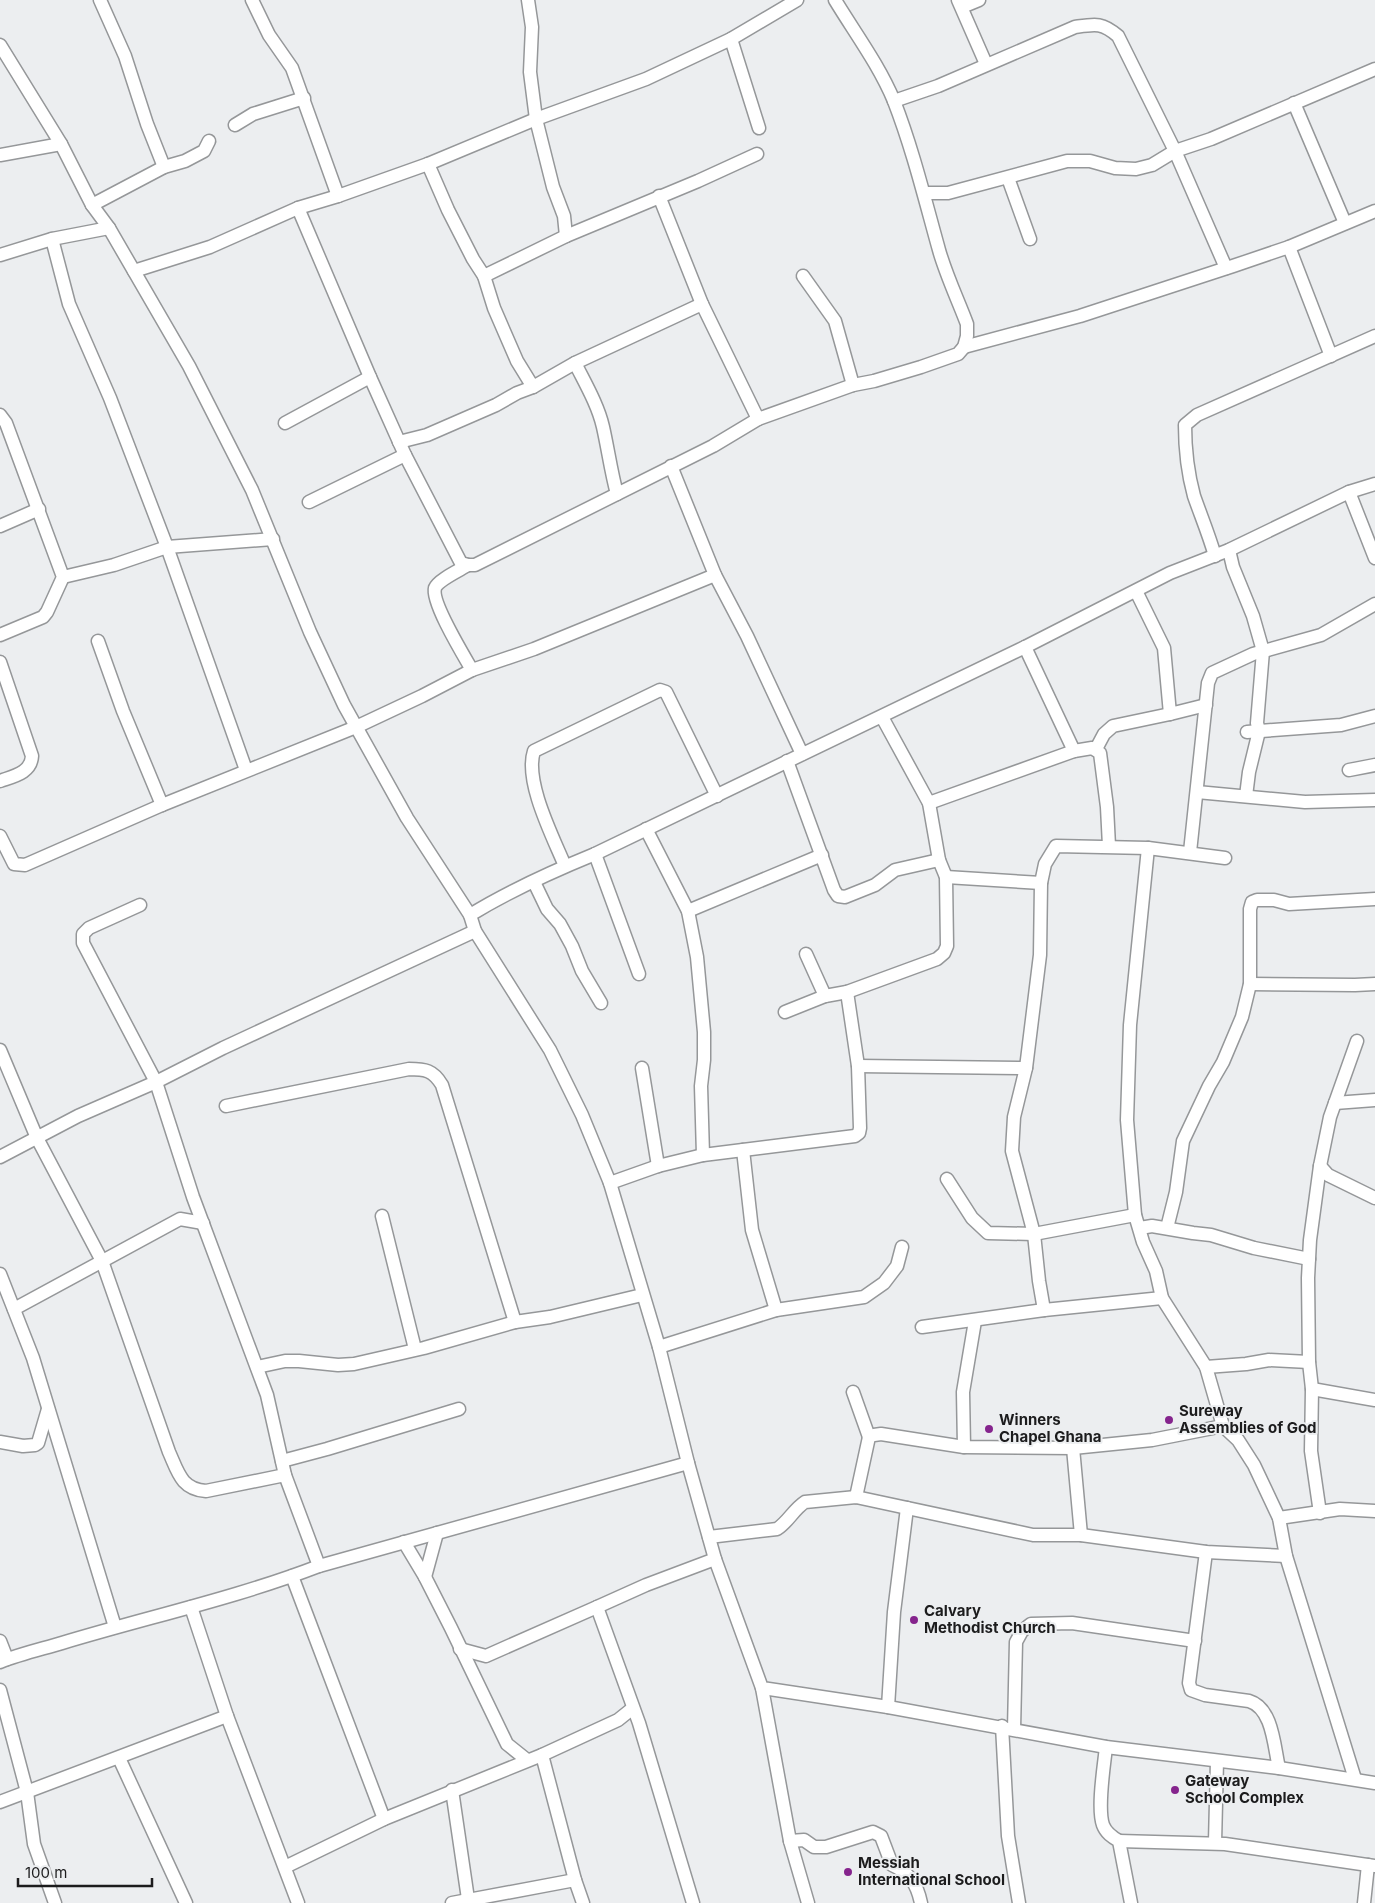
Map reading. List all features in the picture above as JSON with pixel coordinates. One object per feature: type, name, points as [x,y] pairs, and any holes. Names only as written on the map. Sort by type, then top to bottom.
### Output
[{"type":"street","points":[[100,0],[125,56],[147,124],[164,167]]},
{"type":"street","points":[[252,0],[269,34],[292,68],[338,196]]},
{"type":"street","points":[[528,0],[532,27],[530,72],[536,119],[553,187],[564,216],[566,236]]},
{"type":"street","points":[[134,271],[210,247],[298,208],[428,164],[536,119],[646,79],[730,39],[797,0]]},
{"type":"street","points":[[298,208],[405,455],[461,563],[475,565],[713,446],[758,419],[853,385],[874,381],[958,354],[964,346],[967,324],[939,252],[924,193],[894,101],[877,65],[834,0]]},
{"type":"street","points":[[979,0],[960,3],[986,64]]},
{"type":"street","points":[[894,101],[938,86],[1075,27],[1092,24],[1107,26],[1118,36],[1175,151],[1226,268]]},
{"type":"street","points":[[730,39],[760,128]]},
{"type":"street","points":[[2,53],[61,144],[92,204],[109,228],[211,407],[252,490],[274,539],[310,632],[356,727],[407,818],[470,915],[476,931],[550,1050],[582,1115],[610,1183],[659,1347],[688,1464],[715,1559],[762,1688],[790,1840],[808,1903]]},
{"type":"street","points":[[924,193],[948,192],[1008,178],[1043,166],[1067,161],[1090,161],[1115,168],[1136,168],[1152,165],[1175,151],[1210,139],[1375,69]]},
{"type":"street","points":[[235,125],[253,114],[304,98]]},
{"type":"street","points":[[1294,103],[1344,223]]},
{"type":"street","points":[[92,204],[164,167],[184,161],[204,151],[209,141]]},
{"type":"street","points":[[0,155],[61,144]]},
{"type":"street","points":[[484,276],[566,236],[757,154]]},
{"type":"street","points":[[428,164],[448,210],[473,259],[484,276],[494,308],[517,361],[533,387]]},
{"type":"street","points":[[1008,178],[1030,239]]},
{"type":"street","points":[[660,196],[702,304],[758,419]]},
{"type":"street","points":[[964,346],[1080,316],[1289,246],[1375,211]]},
{"type":"street","points":[[0,255],[52,239],[109,228]]},
{"type":"street","points":[[52,239],[70,304],[110,398],[167,547],[246,770]]},
{"type":"street","points":[[1289,246],[1331,356]]},
{"type":"street","points":[[803,276],[835,321],[853,385]]},
{"type":"street","points":[[399,442],[427,435],[533,387],[575,363],[702,304]]},
{"type":"street","points":[[1215,556],[1206,525],[1194,495],[1185,443],[1185,425],[1197,415],[1375,336]]},
{"type":"street","points":[[575,363],[590,393],[603,426],[617,494]]},
{"type":"street","points":[[285,423],[370,377]]},
{"type":"street","points":[[0,415],[6,424],[63,577],[43,617],[0,635]]},
{"type":"street","points":[[309,502],[405,455]]},
{"type":"street","points":[[671,466],[715,575],[747,636],[802,754]]},
{"type":"street","points":[[470,915],[522,885],[534,882],[646,830],[882,717],[1170,574],[1229,550],[1349,492],[1375,484]]},
{"type":"street","points":[[1349,492],[1375,558]]},
{"type":"street","points":[[0,526],[39,509]]},
{"type":"street","points":[[63,577],[114,565],[167,547],[274,539]]},
{"type":"street","points":[[1229,550],[1233,567],[1253,616],[1263,651],[1258,723],[1253,731],[1246,796]]},
{"type":"street","points":[[468,565],[438,583],[435,588],[435,596],[446,623],[472,670]]},
{"type":"street","points":[[0,836],[14,864],[25,865],[162,805],[356,727],[472,670],[534,649],[715,575]]},
{"type":"street","points":[[1136,591],[1164,648],[1170,714]]},
{"type":"street","points":[[1190,852],[1208,683],[1212,673],[1263,651],[1321,635],[1375,604]]},
{"type":"street","points":[[98,641],[123,711],[162,805]]},
{"type":"street","points":[[1026,647],[1074,751]]},
{"type":"street","points":[[0,662],[32,756],[31,763],[24,772],[0,781]]},
{"type":"street","points":[[565,866],[538,801],[531,763],[534,751],[660,690],[666,692],[717,796]]},
{"type":"street","points":[[1096,749],[1104,734],[1113,726],[1206,705]]},
{"type":"street","points":[[1253,731],[1341,724],[1375,716]]},
{"type":"street","points":[[786,1012],[825,996],[847,992],[937,959],[944,953],[947,946],[946,876],[940,860],[929,803],[882,717]]},
{"type":"street","points":[[929,803],[1074,751],[1096,749]]},
{"type":"street","points":[[1096,749],[1100,753],[1107,807],[1109,846]]},
{"type":"street","points":[[787,761],[834,890],[838,896],[845,898],[876,885],[895,870],[940,860]]},
{"type":"street","points":[[1349,770],[1375,765]]},
{"type":"street","points":[[1197,792],[1305,802],[1375,800]]},
{"type":"street","points":[[646,830],[688,911],[697,957],[704,1032],[704,1060],[701,1086],[703,1155]]},
{"type":"street","points":[[1044,1310],[1038,1281],[1034,1234],[1012,1150],[1014,1117],[1026,1068],[1040,954],[1041,883],[1045,864],[1056,846],[1148,848],[1190,852],[1224,858]]},
{"type":"street","points":[[1148,848],[1129,1035],[1127,1120],[1135,1215],[1143,1242],[1156,1271],[1162,1298],[1206,1367],[1223,1426],[1238,1440],[1254,1465],[1278,1518],[1286,1556],[1356,1779]]},
{"type":"street","points":[[594,854],[640,974]]},
{"type":"street","points":[[688,911],[822,855]]},
{"type":"street","points":[[946,876],[1041,883]]},
{"type":"street","points":[[534,882],[547,909],[560,924],[582,970],[601,1003]]},
{"type":"street","points":[[1167,1228],[1176,1192],[1183,1141],[1209,1086],[1223,1062],[1242,1017],[1250,984],[1250,908],[1252,902],[1257,900],[1274,900],[1289,904],[1375,899]]},
{"type":"street","points":[[140,905],[89,928],[84,934],[83,943],[156,1082],[193,1197],[257,1367],[266,1395],[285,1475],[319,1566]]},
{"type":"street","points":[[0,1157],[78,1116],[156,1082],[223,1048],[476,931]]},
{"type":"street","points":[[806,954],[825,996]]},
{"type":"street","points":[[1250,984],[1328,986],[1375,984]]},
{"type":"street","points":[[610,1183],[658,1166],[703,1155],[854,1136],[859,1133],[858,1066],[847,992]]},
{"type":"street","points":[[1320,1513],[1311,1451],[1312,1389],[1309,1362],[1310,1259],[1320,1166],[1330,1117],[1357,1041]]},
{"type":"street","points":[[0,1050],[37,1138],[102,1261],[169,1452],[181,1478],[188,1486],[206,1491],[285,1475]]},
{"type":"street","points":[[858,1066],[1026,1068]]},
{"type":"street","points":[[642,1068],[658,1166]]},
{"type":"street","points":[[226,1106],[409,1069],[425,1069],[436,1075],[442,1084],[466,1158],[515,1322]]},
{"type":"street","points":[[1335,1103],[1375,1100]]},
{"type":"street","points":[[743,1150],[752,1230],[776,1310]]},
{"type":"street","points":[[1320,1166],[1328,1175],[1375,1198]]},
{"type":"street","points":[[947,1179],[972,1218],[982,1230],[988,1233],[1034,1234],[1135,1215]]},
{"type":"street","points":[[14,1309],[180,1219],[193,1197]]},
{"type":"street","points":[[382,1216],[415,1349]]},
{"type":"street","points":[[180,1219],[203,1223]]},
{"type":"street","points":[[1140,1228],[1152,1226],[1211,1235],[1254,1248],[1310,1259]]},
{"type":"street","points":[[659,1347],[776,1310],[864,1297],[884,1283],[897,1266],[902,1247]]},
{"type":"street","points":[[0,1274],[33,1358],[116,1627]]},
{"type":"street","points":[[257,1367],[292,1361],[338,1365],[354,1364],[515,1322],[550,1317],[642,1295]]},
{"type":"street","points":[[922,1327],[1044,1310],[1162,1298]]},
{"type":"street","points":[[964,1447],[963,1392],[975,1321]]},
{"type":"street","points":[[1206,1367],[1270,1360],[1309,1362]]},
{"type":"street","points":[[1312,1389],[1375,1400]]},
{"type":"street","points":[[853,1392],[869,1437],[856,1497]]},
{"type":"street","points":[[0,1442],[23,1446],[38,1443],[48,1408]]},
{"type":"street","points":[[282,1460],[327,1449],[459,1409]]},
{"type":"street","points":[[869,1437],[874,1434],[881,1434],[964,1447],[1073,1448],[1152,1440],[1223,1426]]},
{"type":"street","points":[[1073,1448],[1081,1535]]},
{"type":"street","points":[[0,1641],[4,1660],[116,1627],[191,1608],[319,1566],[688,1464]]},
{"type":"street","points":[[709,1537],[777,1529],[806,1502],[856,1497],[1033,1535],[1081,1535],[1206,1552],[1286,1556]]},
{"type":"street","points":[[888,1707],[894,1612],[908,1508]]},
{"type":"street","points":[[1278,1518],[1340,1509],[1375,1511]]},
{"type":"street","points":[[425,1577],[437,1533]]},
{"type":"street","points":[[404,1542],[425,1577],[507,1744],[527,1760]]},
{"type":"street","points":[[1206,1552],[1189,1683],[1191,1690],[1205,1695],[1256,1703],[1268,1718],[1279,1768]]},
{"type":"street","points":[[460,1649],[486,1656],[646,1584],[715,1559]]},
{"type":"street","points":[[292,1576],[384,1819]]},
{"type":"street","points":[[597,1607],[639,1723],[693,1903]]},
{"type":"street","points":[[191,1608],[226,1716],[298,1903]]},
{"type":"street","points":[[1019,1903],[1008,1836],[1008,1728],[1016,1642],[1022,1631],[1031,1624],[1072,1623],[1195,1641]]},
{"type":"street","points":[[475,1678],[486,1656]]},
{"type":"street","points":[[762,1688],[888,1707],[1106,1747],[1279,1768],[1375,1783]]},
{"type":"street","points":[[0,1690],[27,1792],[34,1844],[55,1903]]},
{"type":"street","points":[[285,1867],[384,1819],[542,1755],[618,1720],[633,1708]]},
{"type":"street","points":[[0,1802],[226,1716]]},
{"type":"street","points":[[618,1720],[639,1723]]},
{"type":"street","points":[[502,1771],[507,1744]]},
{"type":"street","points":[[1106,1747],[1101,1811],[1103,1826],[1110,1836],[1119,1841],[1215,1843],[1372,1865],[1364,1903]]},
{"type":"street","points":[[542,1755],[575,1880],[583,1903]]},
{"type":"street","points":[[119,1758],[186,1903]]},
{"type":"street","points":[[1215,1843],[1217,1761]]},
{"type":"street","points":[[452,1790],[468,1899]]},
{"type":"street","points":[[790,1840],[804,1840],[814,1847],[826,1846],[873,1832],[881,1836],[892,1865],[910,1876],[921,1903]]},
{"type":"street","points":[[1119,1841],[1131,1903]]},
{"type":"street","points":[[452,1903],[575,1880]]},
{"type":"place","name":"Sureway Assemblies of God","points":[[1169,1420]]},
{"type":"place","name":"Winners Chapel Ghana","points":[[989,1429]]},
{"type":"place","name":"Calvary Methodist Church","points":[[914,1620]]},
{"type":"place","name":"Gateway School Complex","points":[[1175,1790]]},
{"type":"place","name":"Messiah International School","points":[[848,1872]]}]
